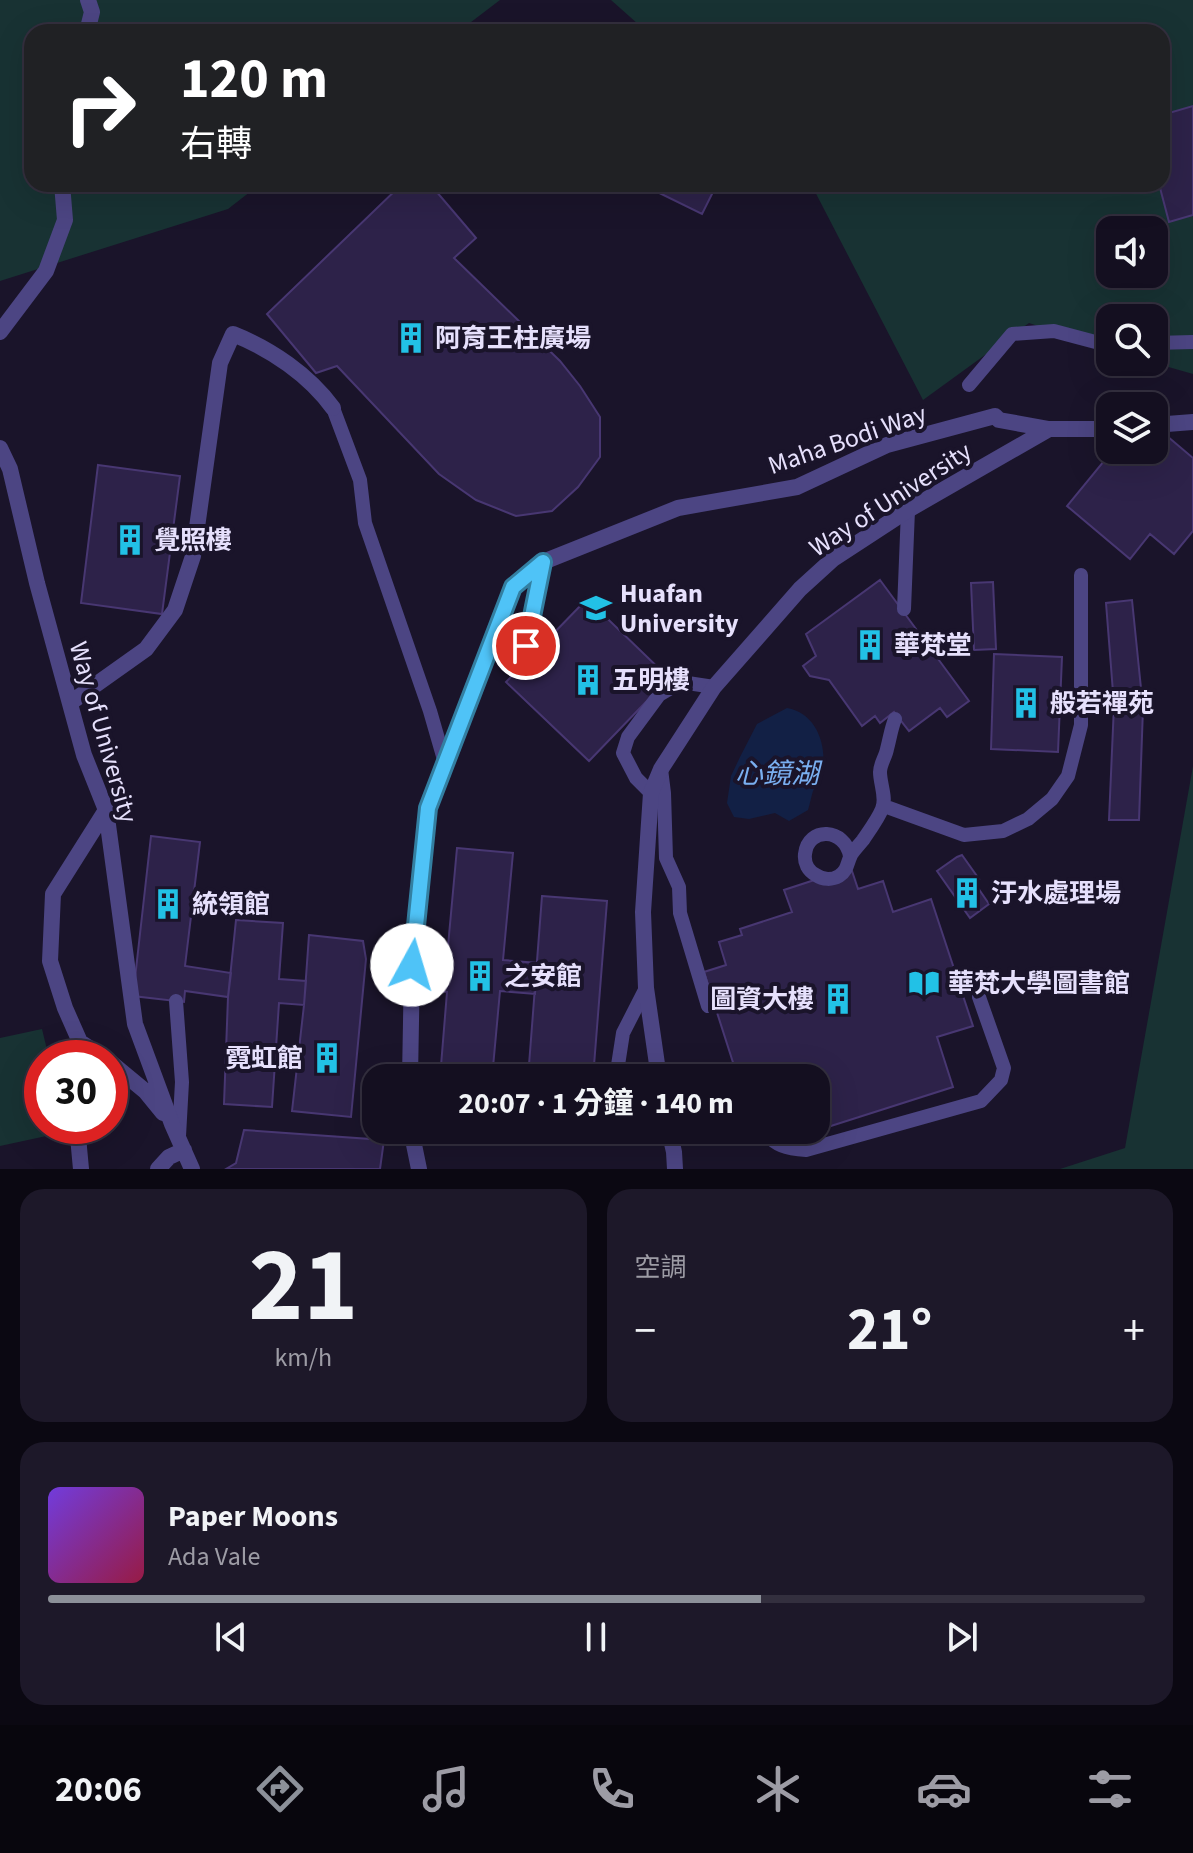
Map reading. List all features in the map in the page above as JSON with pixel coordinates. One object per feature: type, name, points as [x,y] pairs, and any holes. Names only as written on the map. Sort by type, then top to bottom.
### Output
[{"type":"street","points":[[88,0],[92,12],[89,24]]},
{"type":"street","points":[[0,332],[46,271],[65,220],[63,192]]},
{"type":"street","points":[[70,703],[146,649],[175,610],[193,556],[220,363],[233,334],[291,366],[323,394],[333,408]]},
{"type":"street","name":"Maha Bodi Way","points":[[410,1064],[412,965],[428,808],[513,587],[543,562],[678,508],[797,487],[887,445],[995,416],[999,420],[1049,429]]},
{"type":"street","points":[[1168,424],[1193,422]]},
{"type":"street","name":"Way of University","points":[[657,1064],[646,988],[643,912],[651,793],[661,769],[714,687],[800,589],[833,559],[908,510],[1049,429],[1096,429]]},
{"type":"street","name":"Way of University","points":[[0,448],[10,469],[37,583],[84,755],[106,810],[135,1024],[192,1169]]},
{"type":"street","points":[[76,1040],[50,961],[53,894],[106,810]]},
{"type":"street","points":[[128,1077],[145,1091],[178,1137],[169,1157],[158,1169]]},
{"type":"street","points":[[79,1144],[81,1169]]},
{"type":"street","points":[[414,1144],[419,1169]]},
{"type":"street","points":[[674,1161],[682,1169]]},
{"type":"lane","points":[[969,385],[1012,334],[1054,331],[1096,342]]},
{"type":"lane","points":[[1168,343],[1193,342]]},
{"type":"lane","points":[[333,408],[360,480],[365,523],[445,763]]},
{"type":"lane","points":[[904,609],[908,510]]},
{"type":"lane","points":[[526,646],[543,562]]},
{"type":"lane","points":[[884,806],[964,835],[1003,831],[1028,819],[1052,799],[1068,776],[1081,725],[1081,575]]},
{"type":"lane","points":[[651,793],[636,778],[623,753],[628,737],[659,695],[681,682],[714,687]]},
{"type":"lane","points":[[850,856],[884,806],[880,771],[895,719]]},
{"type":"lane","points":[[661,769],[666,858],[679,887],[680,913],[708,1006]]},
{"type":"lane","points":[[618,1064],[623,1033],[646,988]]},
{"type":"lane","points":[[830,1143],[981,1101],[1001,1080],[1004,1068],[979,997]]},
{"type":"lane","points":[[176,1001],[182,1082],[178,1137]]},
{"type":"lane","points":[[777,1144],[789,1149],[806,1150],[827,1144]]},
{"type":"green space","points":[[0,0],[500,0],[468,24],[24,24],[24,192],[250,192],[228,209],[0,281]]},
{"type":"green space","points":[[611,0],[1193,0],[1193,374],[1168,367],[1168,304],[1096,304],[1096,346],[1029,323],[923,400],[815,192],[1170,192],[1170,24],[638,24]]},
{"type":"green space","points":[[1193,766],[1193,1169],[1060,1169],[1125,1148]]},
{"type":"green space","points":[[42,1029],[45,1040],[24,1040],[24,1141],[0,1146],[0,1038]]},
{"type":"water","name":"心鏡湖","points":[[787,708],[797,711],[813,724],[821,743],[822,774],[808,810],[789,821],[775,813],[749,819],[734,817],[727,803],[731,776],[740,757],[757,724]]},
{"type":"building","points":[[1193,106],[1193,215],[1169,222],[1161,192],[1170,192],[1170,113]]},
{"type":"building","name":"阿育王柱廣場","points":[[394,192],[437,192],[476,238],[454,258],[560,361],[600,417],[600,457],[578,487],[552,511],[516,516],[476,500],[439,474],[337,366],[316,373],[267,314]]},
{"type":"building","points":[[657,192],[713,192],[702,214]]},
{"type":"building","points":[[1168,437],[1193,458],[1193,531],[1174,554],[1150,534],[1130,559],[1067,506],[1102,464],[1168,464]]},
{"type":"building","name":"覺照樓","points":[[98,465],[180,476],[162,614],[81,603]]},
{"type":"building","name":"華梵堂","points":[[880,580],[969,701],[947,717],[940,708],[909,731],[894,712],[880,723],[875,716],[862,726],[829,680],[810,676],[803,666],[816,656],[806,634]]},
{"type":"building","points":[[993,582],[996,649],[974,650],[971,583]]},
{"type":"building","name":"五明樓","points":[[587,599],[669,678],[589,761],[506,682]]},
{"type":"building","points":[[1132,600],[1143,708],[1139,820],[1109,820],[1114,705],[1106,603]]},
{"type":"building","name":"般若禪苑","points":[[994,654],[1062,657],[1058,752],[991,749]]},
{"type":"building","name":"統領館","points":[[151,836],[200,842],[185,966],[231,973],[228,997],[185,991],[184,1002],[133,996]]},
{"type":"building","name":"之安館","points":[[457,848],[513,853],[503,960],[537,963],[535,994],[500,991],[493,1064],[441,1064],[447,992],[422,989],[425,955],[447,957]]},
{"type":"building","name":"汙水處理場","points":[[962,855],[979,879],[974,882],[989,904],[970,918],[937,871]]},
{"type":"building","name":"圖資大樓","points":[[851,868],[858,889],[883,881],[893,912],[931,899],[973,1026],[937,1037],[953,1087],[830,1126],[830,1064],[734,1064],[704,972],[726,965],[719,942],[742,935],[740,929],[792,912],[784,890]]},
{"type":"building","points":[[542,896],[607,901],[594,1064],[529,1064]]},
{"type":"building","points":[[236,920],[283,923],[279,979],[306,981],[304,1005],[279,1003],[272,1107],[224,1104],[228,997]]},
{"type":"building","name":"霓虹館","points":[[309,935],[363,941],[366,959],[351,1117],[292,1111]]},
{"type":"building","points":[[244,1130],[362,1138],[362,1144],[383,1144],[380,1169],[226,1169],[236,1163]]},
{"type":"place","name":"阿育王柱廣場","points":[[411,338]]},
{"type":"place","name":"覺照樓","points":[[130,540]]},
{"type":"place","name":"Huafan University","points":[[596,608]]},
{"type":"place","name":"華梵堂","points":[[870,645]]},
{"type":"place","name":"五明樓","points":[[588,680]]},
{"type":"place","name":"般若禪苑","points":[[1026,703]]},
{"type":"place","name":"汙水處理場","points":[[967,893]]},
{"type":"place","name":"統領館","points":[[168,904]]},
{"type":"place","name":"之安館","points":[[480,976]]},
{"type":"place","name":"華梵大學圖書館","points":[[924,983]]},
{"type":"place","name":"圖資大樓","points":[[838,999]]},
{"type":"place","name":"霓虹館","points":[[327,1058]]},
{"type":"route","points":[[412,965],[428,808],[513,587],[543,562],[526,646]]}]
